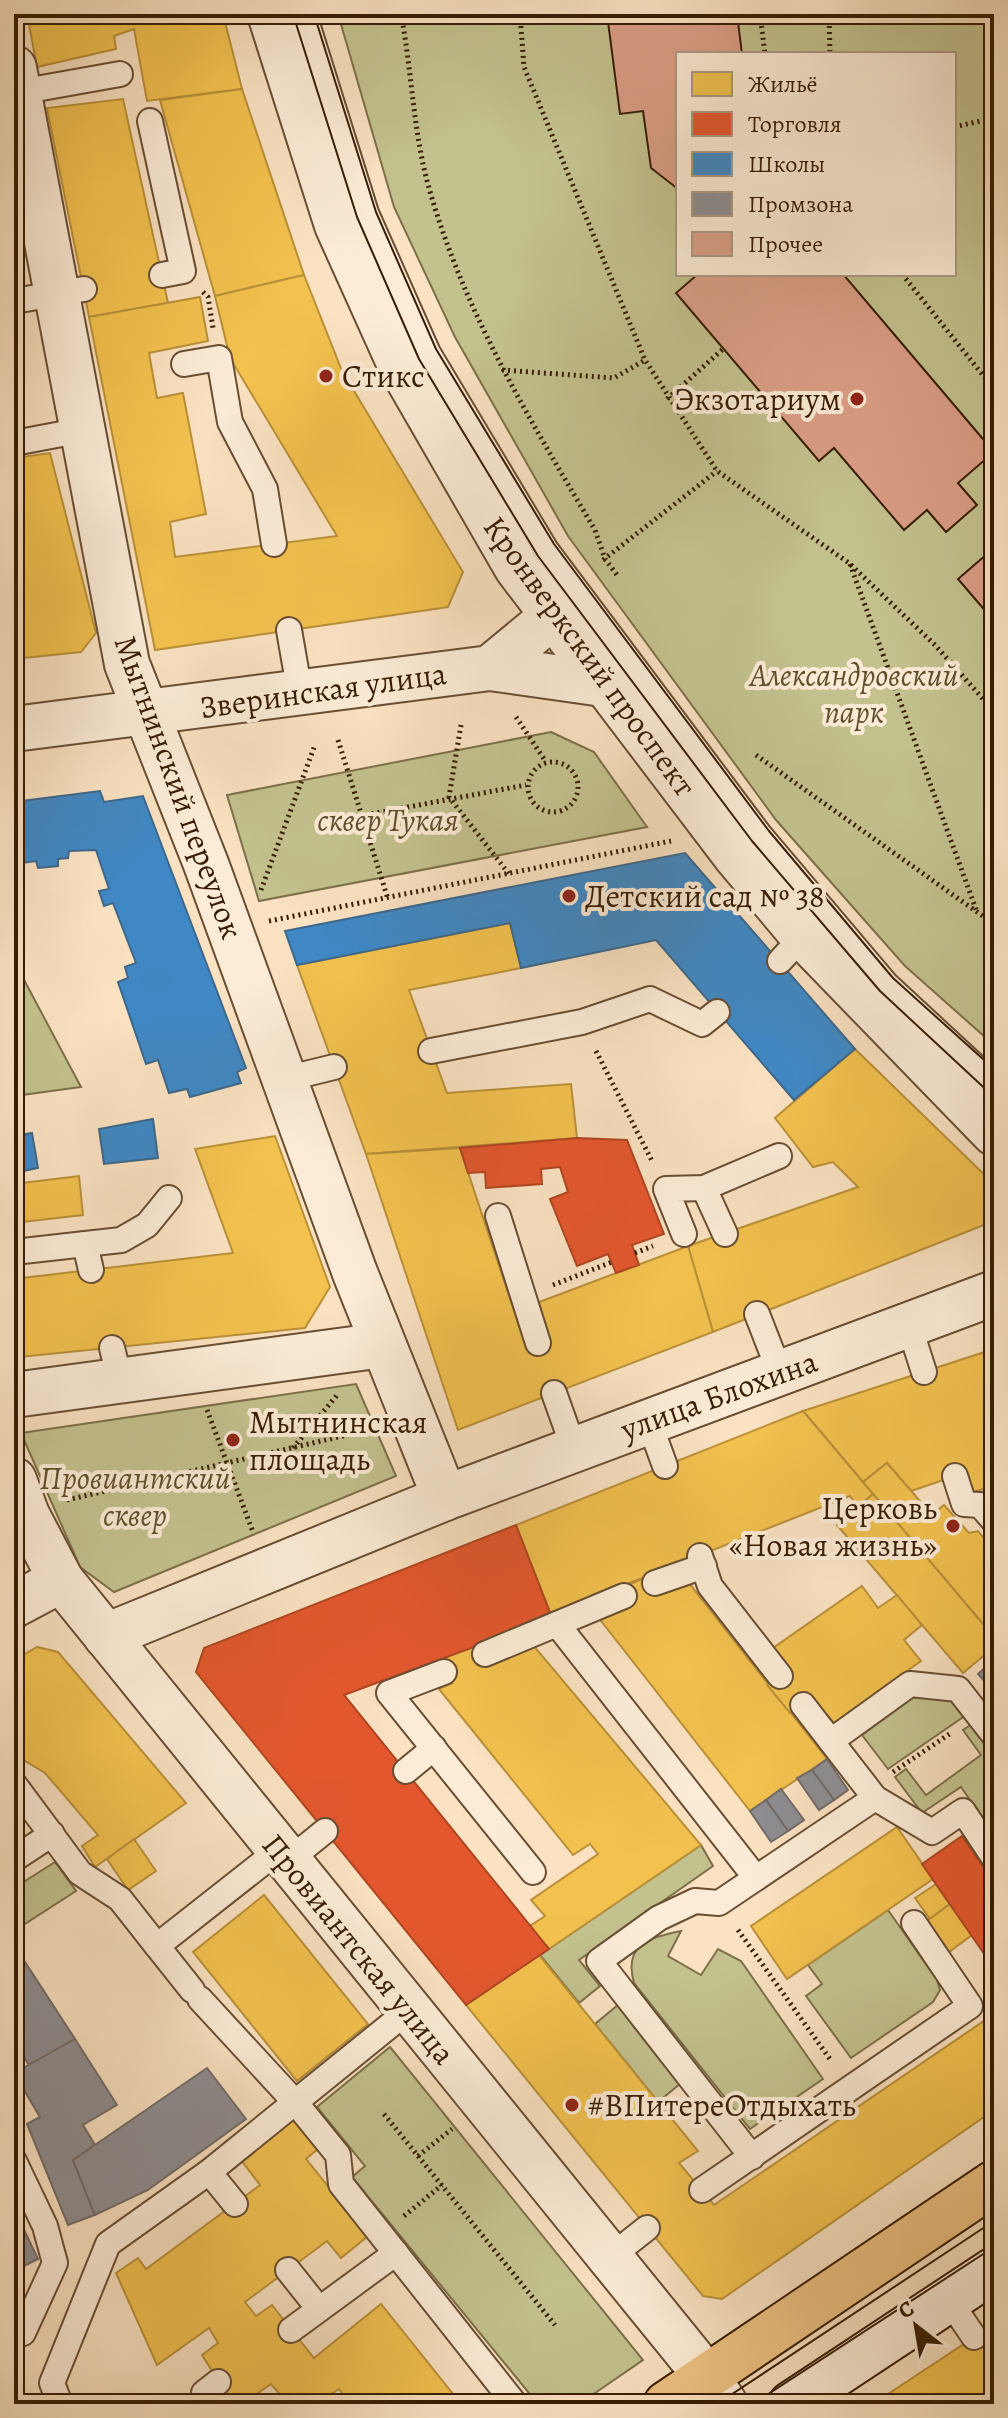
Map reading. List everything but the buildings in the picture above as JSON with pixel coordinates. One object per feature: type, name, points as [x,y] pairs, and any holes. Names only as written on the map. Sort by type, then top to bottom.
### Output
[{"type":"main road","points":[[666,2404],[716,2391],[994,2183]]},
{"type":"street","name":"Кронверкский проспект","points":[[270,14],[337,225],[401,367],[517,568],[735,855],[792,949],[994,1133]]},
{"type":"street","name":"Мытнинский переулок","points":[[16,80],[71,291],[83,430],[127,664],[383,1345]]},
{"type":"street","name":"Зверинская улица","points":[[490,668],[553,616]]},
{"type":"street","name":"Зверинская улица","points":[[14,729],[490,668],[603,684]]},
{"type":"street","name":"улица Блохина","points":[[106,1636],[445,1498],[994,1293]]},
{"type":"street","points":[[14,1395],[116,1364],[383,1345],[445,1498]]},
{"type":"street","name":"Провиантская улица","points":[[14,1480],[27,1515],[61,1580],[716,2391]]},
{"type":"street","points":[[14,1605],[61,1580]]},
{"type":"street","points":[[791,2404],[994,2270]]},
{"type":"lane","points":[[304,14],[366,213],[428,353],[546,550],[759,834],[886,984],[994,1084]]},
{"type":"lane","points":[[16,80],[120,74]]},
{"type":"lane","points":[[150,121],[173,273]]},
{"type":"lane","points":[[14,301],[71,291]]},
{"type":"lane","points":[[184,364],[219,358],[230,422],[265,489],[274,544]]},
{"type":"lane","points":[[14,443],[83,430]]},
{"type":"lane","points":[[289,630],[300,693]]},
{"type":"lane","points":[[431,1051],[582,1022],[650,999],[702,1024],[717,1012]]},
{"type":"lane","points":[[285,1079],[334,1067]]},
{"type":"lane","points":[[684,1234],[666,1189],[704,1188],[779,1156]]},
{"type":"lane","points":[[704,1188],[725,1234]]},
{"type":"lane","points":[[14,1252],[121,1240],[147,1225],[169,1198]]},
{"type":"lane","points":[[498,1216],[538,1343]]},
{"type":"lane","points":[[85,1244],[91,1270]]},
{"type":"lane","points":[[757,1314],[780,1373]]},
{"type":"lane","points":[[909,1325],[924,1372]]},
{"type":"lane","points":[[554,1393],[574,1449]]},
{"type":"lane","points":[[649,1422],[665,1466]]},
{"type":"lane","points":[[955,1476],[964,1504],[980,1505],[994,1521]]},
{"type":"lane","points":[[655,1583],[702,1561],[710,1586],[780,1676]]},
{"type":"lane","points":[[485,1654],[624,1596]]},
{"type":"lane","points":[[557,1624],[756,1878]]},
{"type":"lane","points":[[444,1672],[389,1693],[533,1872]]},
{"type":"lane","points":[[831,1741],[910,1684],[958,1689],[994,1735]]},
{"type":"lane","points":[[803,1705],[875,1798],[932,1832],[963,1811],[994,1858]]},
{"type":"lane","points":[[406,1771],[434,1748]]},
{"type":"lane","points":[[14,1784],[80,1873],[120,1899],[196,1994],[295,2102],[338,2155],[341,2184],[515,2404]]},
{"type":"lane","points":[[752,2157],[599,1961],[659,1918],[695,1901],[719,1903],[875,1798]]},
{"type":"lane","points":[[157,1946],[284,1855],[325,1831]]},
{"type":"lane","points":[[14,1859],[52,1834]]},
{"type":"lane","points":[[702,2190],[970,2006],[914,1923]]},
{"type":"lane","points":[[60,2404],[52,2383],[108,2244],[209,2172],[409,2010]]},
{"type":"lane","points":[[14,2161],[45,2226],[55,2263],[23,2333],[14,2336]]},
{"type":"lane","points":[[209,2172],[235,2204]]},
{"type":"lane","points":[[609,2258],[647,2228]]},
{"type":"lane","points":[[291,2330],[319,2309],[389,2244]]},
{"type":"lane","points":[[288,2270],[319,2309]]},
{"type":"lane","points":[[949,2300],[974,2337]]},
{"type":"path","points":[[401,14],[428,186],[476,318],[501,370],[595,530],[602,561],[617,575]]},
{"type":"path","points":[[520,14],[524,67],[645,360],[667,399],[717,471],[849,563],[935,645],[994,711]]},
{"type":"path","points":[[760,14],[765,52]]},
{"type":"path","points":[[829,14],[830,52]]},
{"type":"path","points":[[956,127],[994,118]]},
{"type":"path","points":[[173,273],[208,297],[219,358]]},
{"type":"path","points":[[904,276],[994,389]]},
{"type":"path","points":[[667,399],[723,349]]},
{"type":"path","points":[[501,370],[614,378],[645,360]]},
{"type":"path","points":[[602,561],[717,471]]},
{"type":"path","points":[[849,563],[977,912]]},
{"type":"path","points":[[516,717],[546,762]]},
{"type":"path","points":[[461,725],[449,797],[509,874]]},
{"type":"path","points":[[338,740],[388,899]]},
{"type":"path","points":[[260,891],[315,745]]},
{"type":"path","points":[[756,755],[994,924]]},
{"type":"path","points":[[546,762],[564,763],[578,779],[579,794],[570,807],[550,814],[531,803],[526,785],[532,771],[546,762]]},
{"type":"path","points":[[360,816],[526,785]]},
{"type":"path","points":[[261,923],[680,839]]},
{"type":"path","points":[[582,1022],[666,1189]]},
{"type":"path","points":[[523,1296],[612,1262]]},
{"type":"path","points":[[293,1448],[340,1391]]},
{"type":"path","points":[[206,1406],[260,1544]]},
{"type":"path","points":[[56,1502],[384,1426]]},
{"type":"path","points":[[875,1798],[884,1779],[978,1714]]},
{"type":"path","points":[[719,1903],[851,2089]]},
{"type":"path","points":[[384,2114],[555,2325]]},
{"type":"path","points":[[418,2156],[455,2127]]},
{"type":"path","points":[[389,2244],[442,2185]]},
{"type":"green space","name":"Александровский парк","points":[[338,14],[994,14],[994,1045],[905,966],[776,820],[568,536],[455,337],[394,207]]},
{"type":"green space","name":"сквер Тукая","points":[[551,732],[594,752],[647,827],[259,901],[227,795]]},
{"type":"green space","points":[[14,961],[81,1087],[14,1096]]},
{"type":"green space","name":"Провиантский сквер","points":[[356,1384],[396,1476],[114,1592],[80,1567],[21,1433]]},
{"type":"green space","points":[[915,1696],[952,1699],[966,1715],[888,1769],[862,1735]]},
{"type":"green space","points":[[972,1724],[994,1751],[994,1835],[961,1787],[922,1813],[895,1777],[906,1769],[926,1795],[981,1755],[963,1730]]},
{"type":"green space","points":[[701,1845],[713,1866],[579,1960],[600,1986],[579,2003],[540,1955]]},
{"type":"green space","points":[[55,1862],[76,1891],[14,1931],[14,1888]]},
{"type":"green space","points":[[888,1910],[937,1980],[940,1990],[933,2002],[851,2058],[806,1996],[822,1984],[808,1965]]},
{"type":"green space","points":[[681,1931],[668,1956],[701,1975],[718,1949],[741,1961],[823,2079],[750,2129],[634,1983],[632,1959],[641,1945]]},
{"type":"green space","points":[[618,2005],[681,2083],[658,2102],[595,2024]]},
{"type":"green space","points":[[390,2047],[643,2360],[579,2404],[538,2404],[352,2177],[365,2166],[317,2107]]},
{"type":"tram line","points":[[293,14],[357,217],[419,359],[538,556],[752,841],[880,991],[994,1097]]},
{"type":"tram line","points":[[314,14],[376,212],[436,349],[554,544],[769,831],[893,978],[994,1069]]},
{"type":"tram line","points":[[717,2404],[994,2221]]},
{"type":"tram line","points":[[753,2404],[994,2247]]},
{"type":"place","name":"Стикс","points":[[326,376]]},
{"type":"place","name":"Экзотариум","points":[[857,399]]},
{"type":"place","name":"Детский сад № 38","points":[[569,896]]},
{"type":"place","name":"Мытнинская площадь","points":[[233,1440]]},
{"type":"place","name":"Церковь «Новая жизнь»","points":[[953,1526]]},
{"type":"place","name":"#ВПитереОтдыхать","points":[[572,2105]]}]
